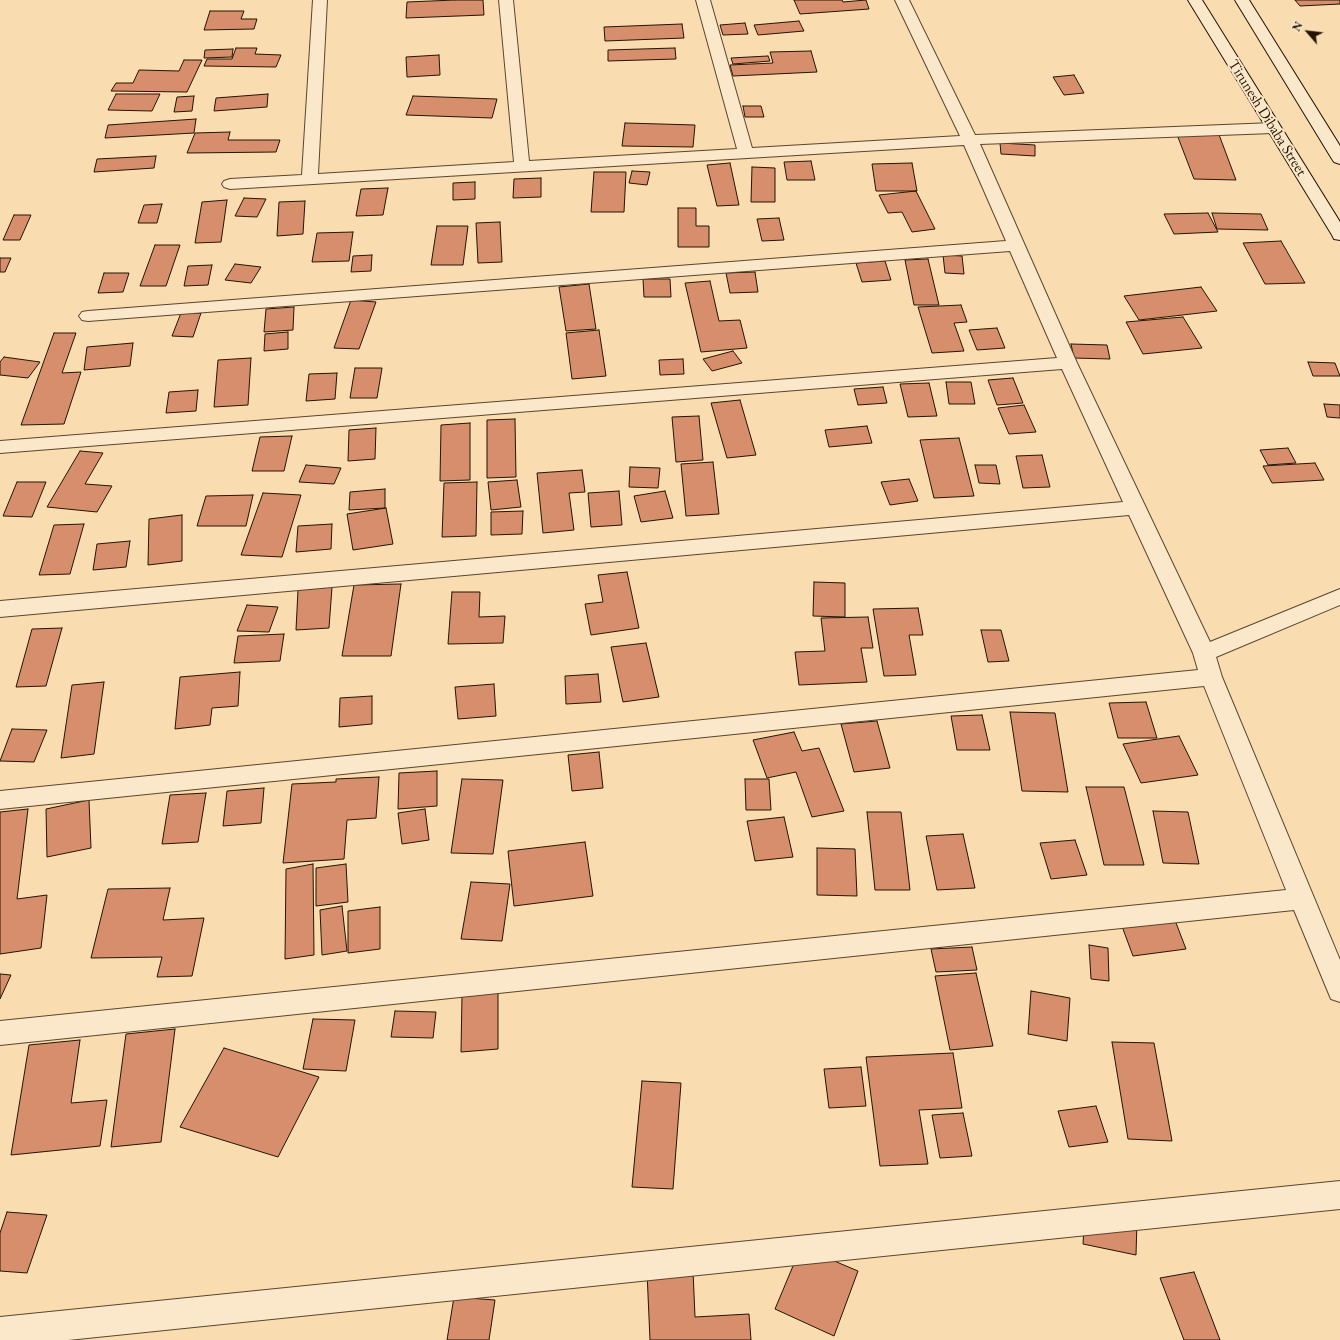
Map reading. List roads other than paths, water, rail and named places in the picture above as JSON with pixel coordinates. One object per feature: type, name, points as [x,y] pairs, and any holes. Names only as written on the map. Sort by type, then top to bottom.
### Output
[{"type":"street","points":[[310,179],[320,0]]},
{"type":"street","points":[[506,0],[522,167]]},
{"type":"street","points":[[703,0],[746,154]]},
{"type":"street","points":[[902,0],[970,140],[1068,363],[1204,652],[1211,677],[1340,991]]},
{"type":"street","name":"Tirunesh Dibaba Street","points":[[1195,0],[1340,235]]},
{"type":"street","points":[[1242,0],[1340,158]]},
{"type":"street","points":[[230,184],[970,140],[1273,128]]},
{"type":"street","points":[[88,316],[1016,245]]},
{"type":"street","points":[[0,447],[1068,363]]},
{"type":"street","points":[[0,609],[1136,508]]},
{"type":"street","points":[[1204,652],[1340,597]]},
{"type":"street","points":[[0,800],[1211,677]]},
{"type":"street","points":[[0,1033],[1302,900]]},
{"type":"street","points":[[0,1332],[1340,1195]]}]
